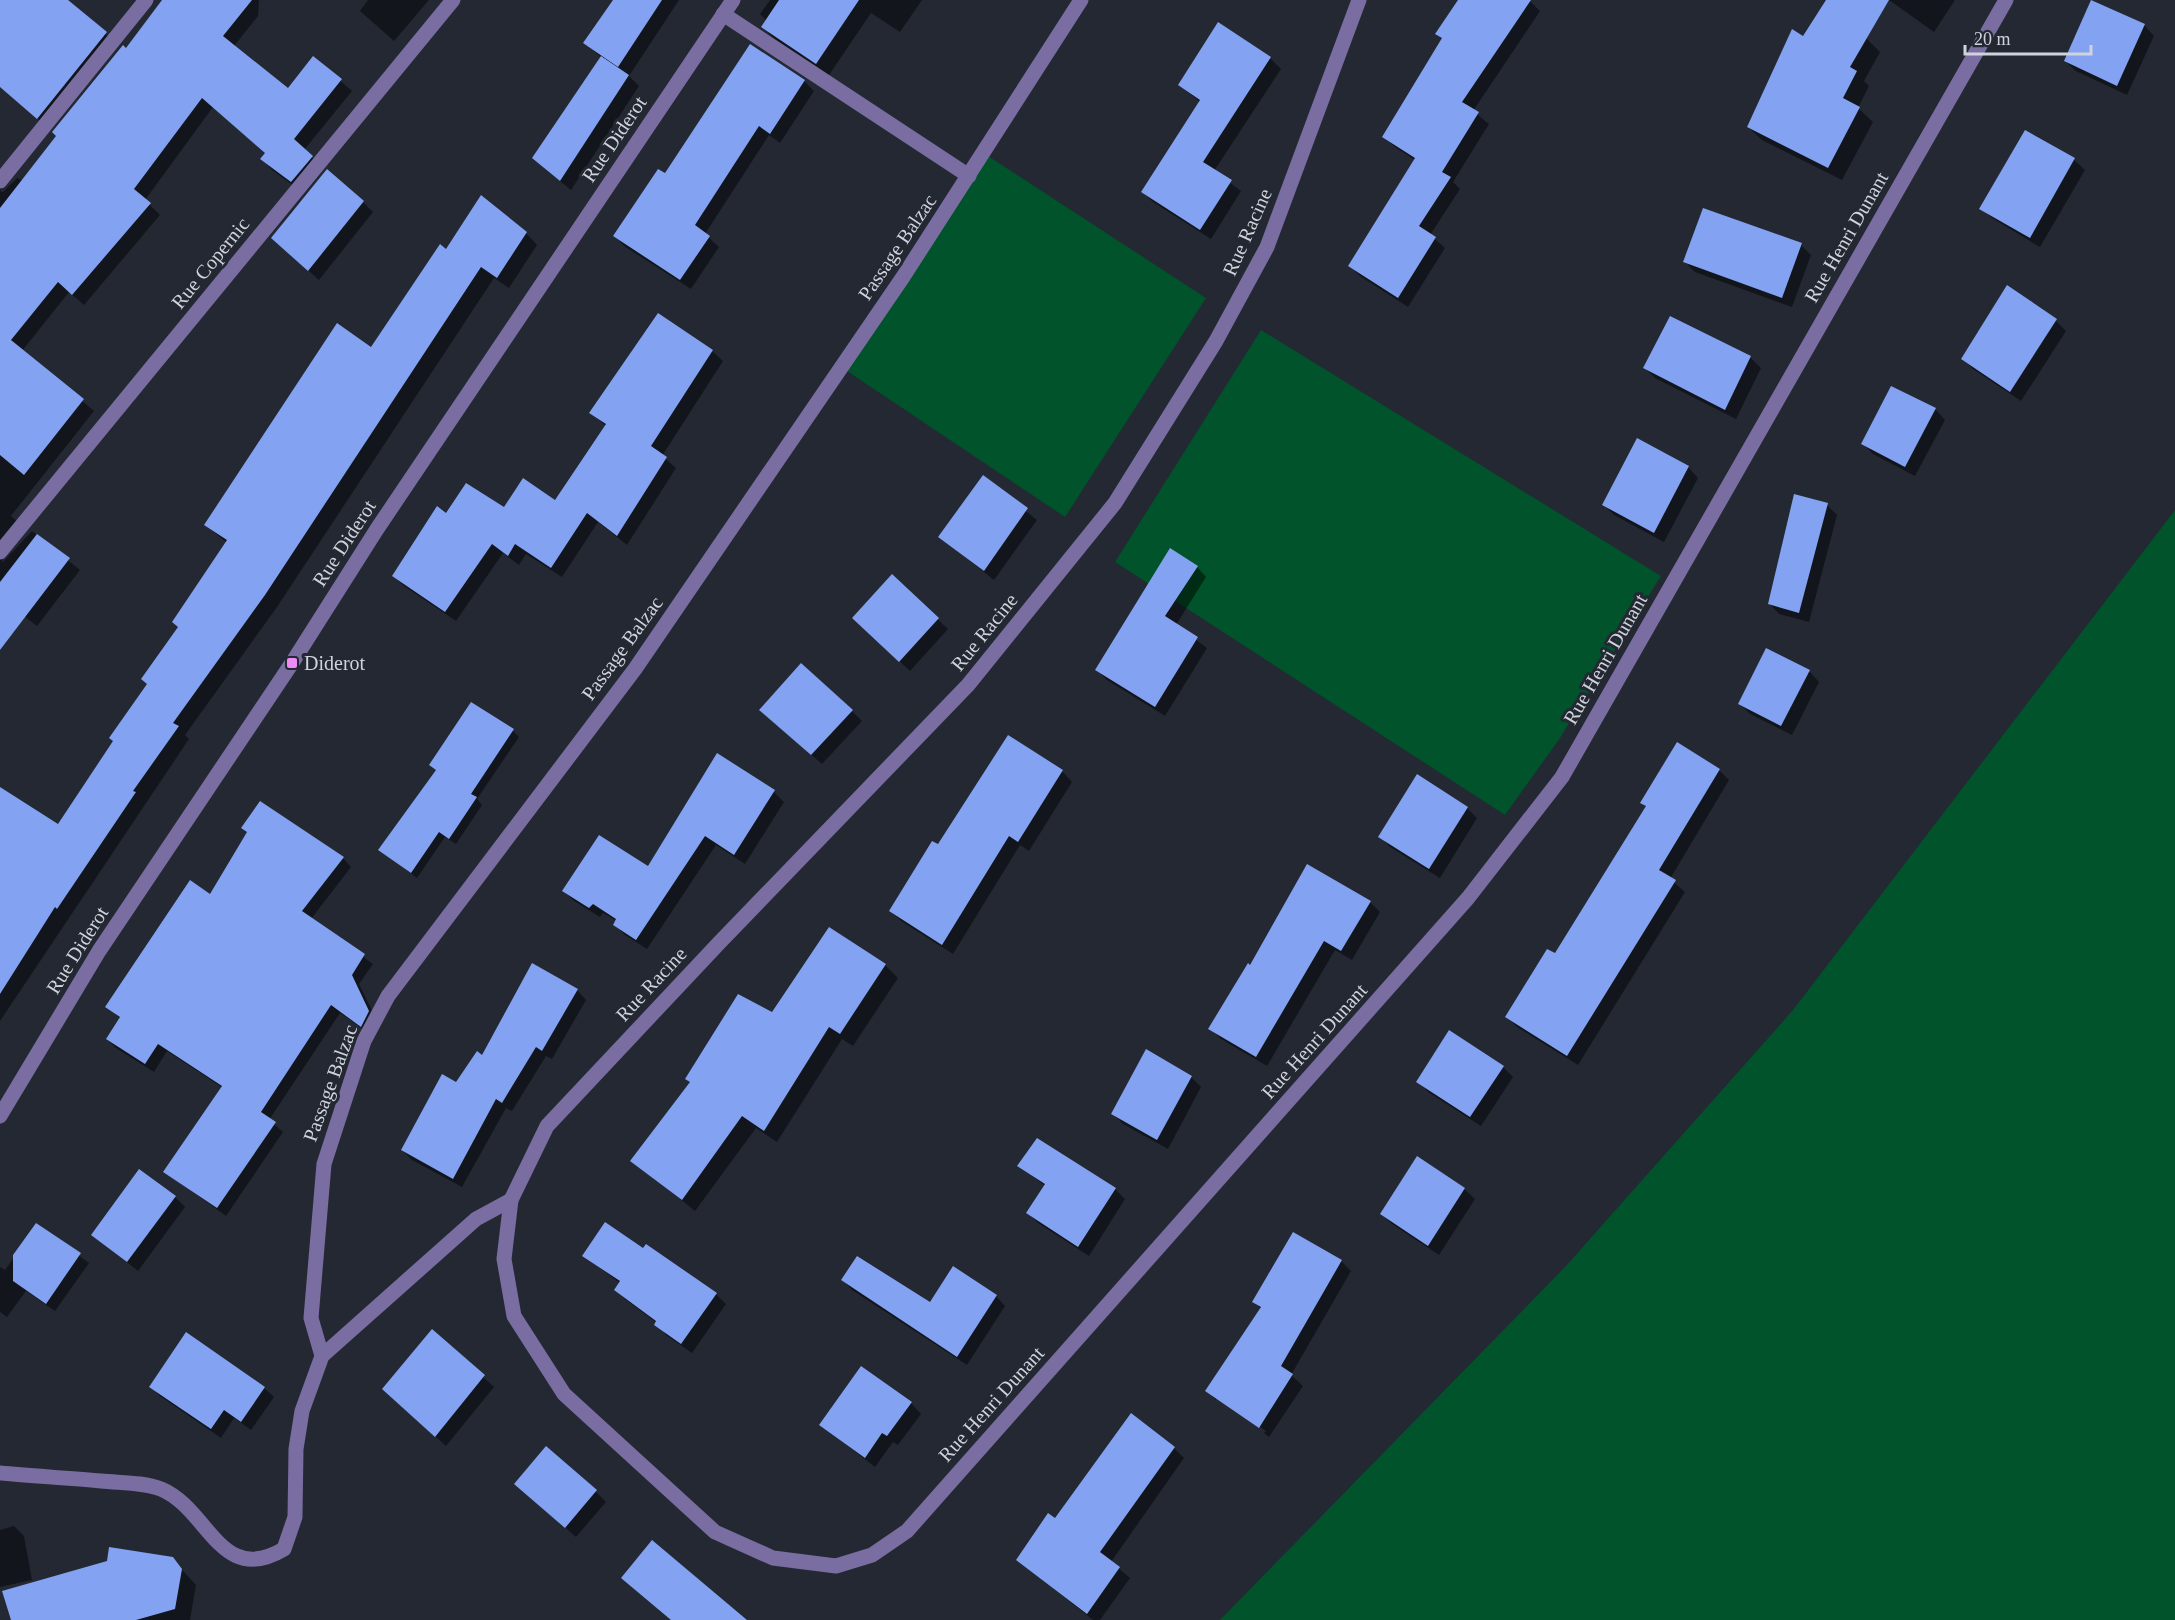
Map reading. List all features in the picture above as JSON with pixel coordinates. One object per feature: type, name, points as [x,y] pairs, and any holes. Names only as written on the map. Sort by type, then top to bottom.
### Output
[{"type":"street","points":[[0,181],[146,0]]},
{"type":"street","name":"Rue Copernic","points":[[0,552],[453,0]]},
{"type":"street","name":"Rue Diderot","points":[[0,1116],[99,951],[292,663],[377,529],[733,0]]},
{"type":"street","name":"Passage Balzac","points":[[322,1356],[311,1318],[324,1164],[364,1041],[388,996],[635,669],[969,176],[1082,0]]},
{"type":"street","name":"Rue Racine","points":[[511,1200],[547,1126],[718,943],[968,686],[1115,503],[1216,341],[1267,247],[1359,0]]},
{"type":"street","name":"Rue Henri Dunant","points":[[511,1200],[504,1259],[514,1316],[564,1394],[715,1532],[773,1558],[836,1566],[872,1555],[907,1531],[1468,898],[1562,777],[2006,0]]},
{"type":"street","points":[[723,14],[969,176]]},
{"type":"street","points":[[0,1473],[138,1484],[161,1489],[182,1503],[229,1553],[248,1560],[267,1559],[284,1549],[295,1517],[296,1449],[302,1411],[322,1356],[476,1219],[511,1200]]},
{"type":"green space","points":[[988,156],[1206,298],[1065,517],[847,371]]},
{"type":"green space","points":[[1261,330],[1661,576],[1560,738],[1505,815],[1115,562]]},
{"type":"green space","points":[[2175,510],[2175,1620],[1220,1620],[1565,1267],[1793,1010]]},
{"type":"building","points":[[0,0],[68,0],[107,32],[37,119],[0,87]]},
{"type":"building","points":[[162,0],[252,0],[223,36],[288,88],[313,56],[342,79],[294,139],[313,156],[291,182],[260,159],[265,153],[202,98],[134,189],[151,203],[72,295],[58,282],[11,340],[84,399],[24,475],[0,455],[0,208],[56,136],[52,132],[123,45],[126,48]]},
{"type":"building","points":[[613,0],[662,0],[618,67],[583,43]]},
{"type":"building","points":[[779,0],[859,0],[816,64],[761,27]]},
{"type":"building","points":[[1458,0],[1531,0],[1462,102],[1479,112],[1442,172],[1451,177],[1419,226],[1436,237],[1398,298],[1348,266],[1415,158],[1382,137],[1442,38],[1435,34]]},
{"type":"building","points":[[1826,0],[1889,0],[1850,67],[1857,71],[1843,98],[1860,107],[1828,168],[1747,127],[1792,29],[1803,36]]},
{"type":"building","points":[[2091,0],[2145,24],[2117,86],[2064,61]]},
{"type":"building","points":[[1218,22],[1271,57],[1203,162],[1232,180],[1200,230],[1141,192],[1200,100],[1178,85]]},
{"type":"building","points":[[750,44],[805,80],[770,134],[759,126],[695,225],[710,236],[680,280],[613,236],[658,169],[665,173]]},
{"type":"building","points":[[601,56],[629,75],[560,181],[532,158]]},
{"type":"building","points":[[2025,130],[2075,158],[2030,238],[1979,209]]},
{"type":"building","points":[[327,169],[364,201],[308,271],[271,238]]},
{"type":"building","points":[[481,195],[527,232],[497,278],[481,267],[265,595],[173,723],[179,726],[133,791],[136,792],[57,909],[55,907],[0,994],[0,787],[58,824],[113,741],[109,738],[147,684],[141,679],[178,627],[172,622],[227,540],[204,525],[337,323],[371,347],[440,244],[446,249]]},
{"type":"building","points":[[1703,208],[1802,243],[1782,298],[1683,262]]},
{"type":"building","points":[[2007,285],[2057,319],[2010,392],[1961,359]]},
{"type":"building","points":[[658,313],[713,350],[651,446],[667,457],[617,536],[587,513],[551,568],[515,544],[508,556],[492,544],[445,612],[392,576],[437,506],[446,513],[466,483],[504,507],[523,478],[555,500],[606,424],[589,413]]},
{"type":"building","points":[[1670,316],[1751,356],[1725,410],[1643,368]]},
{"type":"building","points":[[1891,386],[1936,408],[1905,467],[1861,444]]},
{"type":"building","points":[[1637,438],[1689,466],[1654,533],[1602,505]]},
{"type":"building","points":[[983,475],[1028,508],[984,571],[938,537]]},
{"type":"building","points":[[1794,494],[1828,503],[1799,613],[1768,604]]},
{"type":"building","points":[[37,534],[70,558],[0,650],[0,582]]},
{"type":"building","points":[[1170,548],[1198,566],[1165,616],[1198,637],[1155,707],[1095,670]]},
{"type":"building","points":[[892,574],[939,618],[899,662],[852,618]]},
{"type":"building","points":[[1766,648],[1810,670],[1781,726],[1738,704]]},
{"type":"building","points":[[801,663],[853,710],[811,755],[759,710]]},
{"type":"building","points":[[471,702],[514,729],[471,794],[477,797],[449,839],[439,832],[411,873],[378,850],[436,770],[429,765]]},
{"type":"building","points":[[1008,735],[1063,770],[1018,842],[1009,836],[942,945],[889,911],[932,841],[938,844]]},
{"type":"building","points":[[1677,742],[1720,769],[1659,870],[1676,880],[1567,1056],[1505,1017],[1547,949],[1555,953],[1646,806],[1640,803]]},
{"type":"building","points":[[717,753],[775,790],[734,855],[705,836],[636,940],[613,925],[616,919],[593,904],[589,908],[562,891],[599,835],[648,866]]},
{"type":"building","points":[[1417,774],[1468,807],[1429,869],[1378,837]]},
{"type":"building","points":[[260,801],[344,857],[302,911],[365,954],[352,975],[369,1011],[361,1027],[331,1005],[261,1112],[276,1122],[217,1208],[163,1172],[222,1086],[158,1044],[145,1064],[106,1039],[120,1017],[105,1007],[190,880],[210,894],[247,832],[241,828]]},
{"type":"building","points":[[1307,864],[1371,901],[1341,951],[1324,941],[1256,1057],[1208,1029],[1248,963],[1250,965]]},
{"type":"building","points":[[829,927],[886,964],[840,1034],[829,1027],[764,1131],[742,1116],[682,1200],[630,1161],[690,1082],[685,1079],[738,994],[772,1012]]},
{"type":"building","points":[[532,963],[578,989],[542,1051],[536,1047],[502,1103],[496,1099],[453,1179],[401,1150],[442,1074],[456,1082],[477,1051],[482,1055]]},
{"type":"building","points":[[1449,1030],[1504,1066],[1470,1117],[1416,1082]]},
{"type":"building","points":[[1146,1049],[1192,1076],[1157,1140],[1111,1114]]},
{"type":"building","points":[[1037,1138],[1116,1188],[1078,1247],[1026,1213],[1045,1184],[1017,1166]]},
{"type":"building","points":[[1417,1156],[1465,1188],[1428,1246],[1380,1214]]},
{"type":"building","points":[[139,1169],[176,1196],[127,1262],[91,1235]]},
{"type":"building","points":[[605,1222],[643,1248],[646,1244],[717,1293],[681,1344],[654,1325],[656,1321],[614,1290],[620,1281],[582,1256]]},
{"type":"building","points":[[36,1223],[81,1253],[46,1304],[13,1281],[13,1255]]},
{"type":"building","points":[[1293,1232],[1342,1260],[1281,1366],[1293,1374],[1259,1428],[1205,1391],[1261,1307],[1252,1302]]},
{"type":"building","points":[[857,1256],[930,1302],[953,1266],[997,1295],[957,1357],[841,1280]]},
{"type":"building","points":[[432,1329],[485,1375],[435,1437],[382,1389]]},
{"type":"building","points":[[186,1332],[265,1387],[241,1422],[224,1410],[211,1429],[149,1387]]},
{"type":"building","points":[[861,1366],[912,1402],[887,1436],[882,1433],[865,1458],[819,1425]]},
{"type":"building","points":[[1131,1413],[1175,1447],[1100,1552],[1120,1567],[1087,1614],[1016,1560],[1048,1513],[1055,1518]]},
{"type":"building","points":[[546,1446],[597,1490],[565,1528],[514,1484]]},
{"type":"building","points":[[652,1540],[747,1620],[671,1620],[621,1578]]},
{"type":"building","points":[[109,1547],[173,1557],[182,1569],[175,1609],[136,1620],[11,1620],[2,1591],[107,1561]]},
{"type":"place","name":"Diderot","points":[[292,663]]}]
